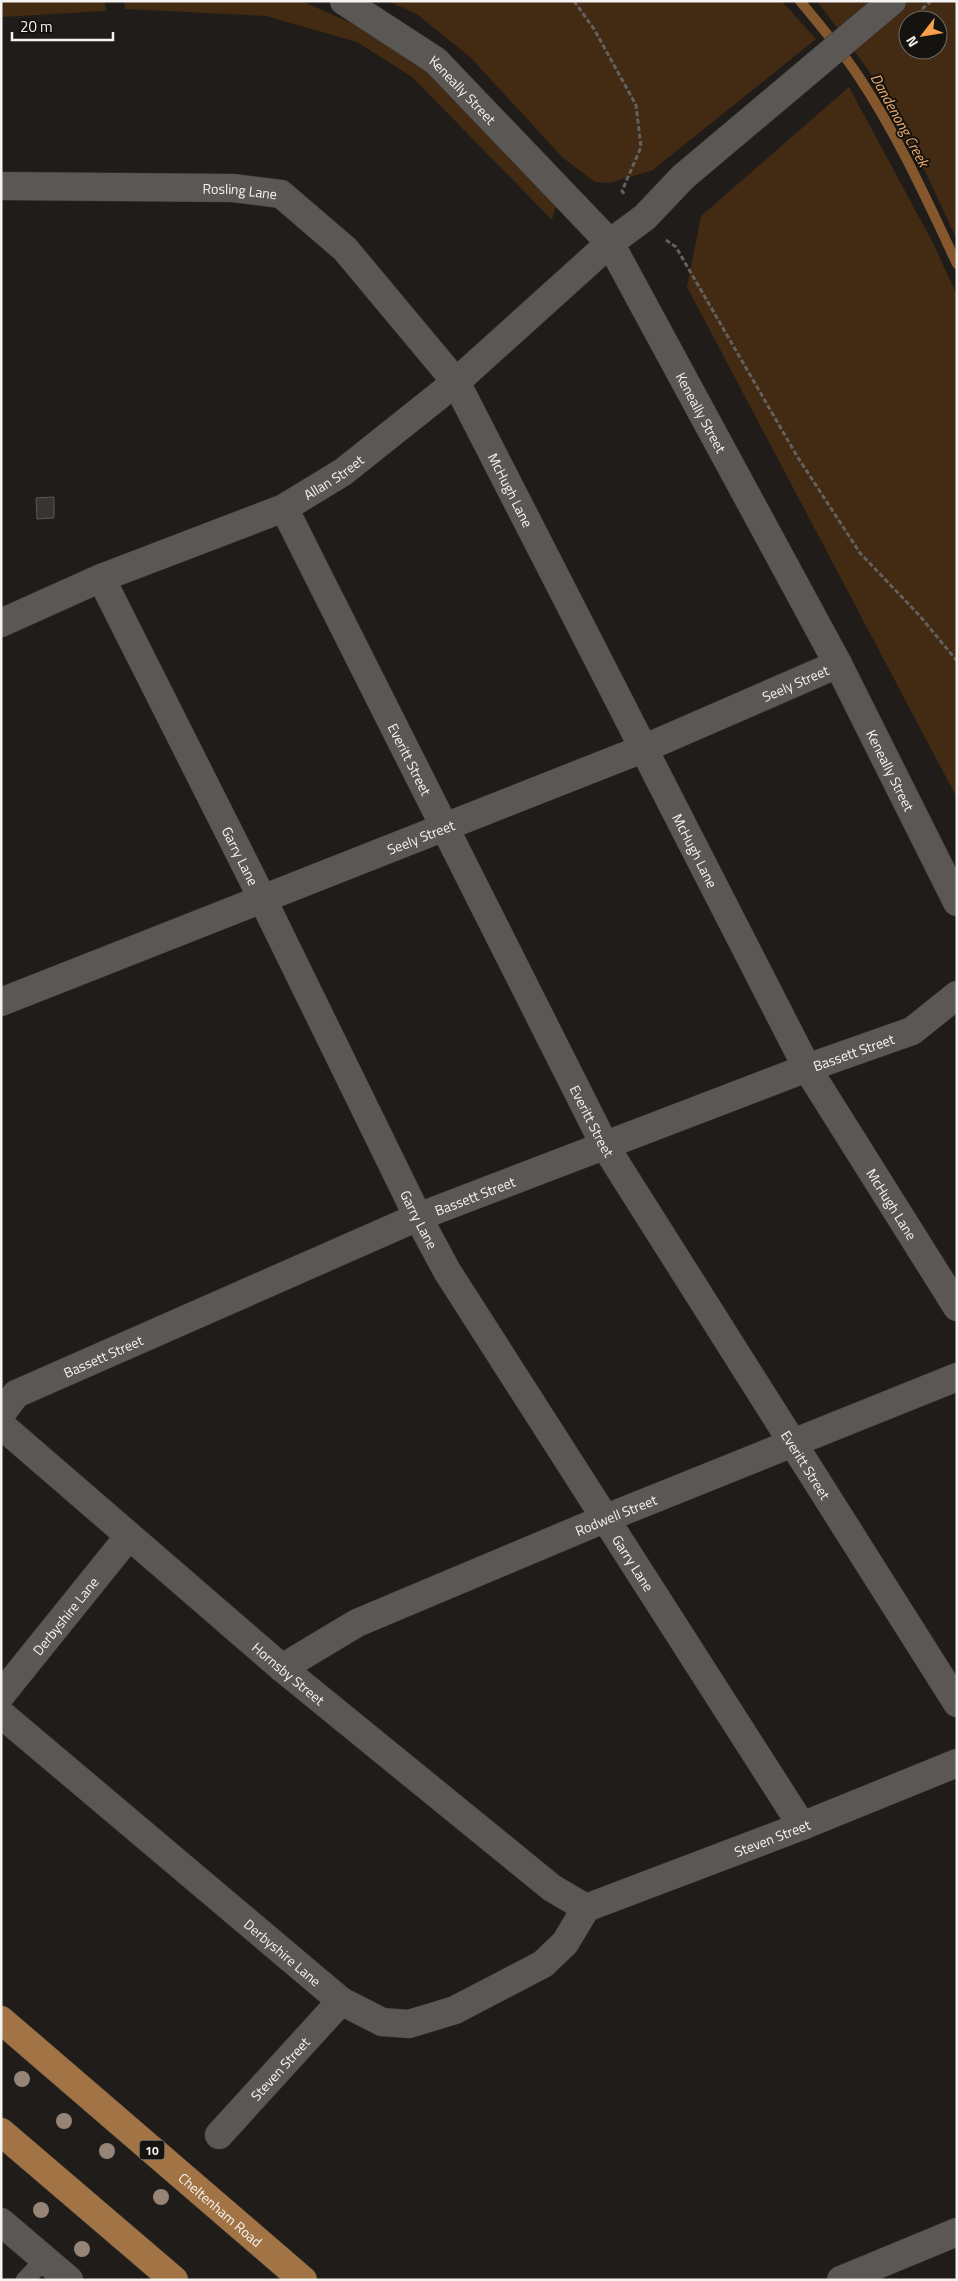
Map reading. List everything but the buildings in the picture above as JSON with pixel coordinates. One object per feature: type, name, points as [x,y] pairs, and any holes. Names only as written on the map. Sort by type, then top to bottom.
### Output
[{"type":"main road","name":"Cheltenham Road","points":[[1,2020],[303,2280]]},
{"type":"main road","points":[[1,2132],[174,2280]]},
{"type":"street","name":"Keneally Street","points":[[344,1],[436,61],[610,243],[838,664],[957,902]]},
{"type":"street","name":"Allan Street","points":[[1,623],[101,578],[284,508],[343,472],[456,382],[610,243],[653,226],[683,177],[892,1]]},
{"type":"street","name":"Rosling Lane","points":[[1,186],[233,188],[281,194],[345,249],[456,382]]},
{"type":"street","name":"McHugh Lane","points":[[456,382],[645,748],[807,1068],[957,1306]]},
{"type":"street","name":"Everitt Street","points":[[284,508],[605,1146],[794,1442],[957,1703]]},
{"type":"street","name":"Garry Lane","points":[[101,578],[262,898],[418,1217],[447,1271],[802,1826]]},
{"type":"street","name":"Seely Street","points":[[1,1002],[645,748],[838,664]]},
{"type":"street","name":"Bassett Street","points":[[1,1414],[16,1394],[418,1217],[807,1068],[912,1030],[957,995]]},
{"type":"street","name":"Rodwell Street","points":[[282,1668],[357,1623],[604,1519],[957,1377]]},
{"type":"street","name":"Hornsby Street","points":[[1,1425],[282,1668],[552,1888],[586,1908]]},
{"type":"street","name":"Derbyshire Lane","points":[[1,1694],[129,1536]]},
{"type":"street","name":"Derbyshire Lane","points":[[1,1714],[342,2001],[382,2022],[409,2024],[454,2010],[544,1964],[565,1943],[586,1908]]},
{"type":"street","name":"Steven Street","points":[[586,1908],[802,1826],[957,1763]]},
{"type":"street","name":"Steven Street","points":[[219,2136],[342,2001]]},
{"type":"street","points":[[1,2222],[69,2280]]},
{"type":"street","points":[[841,2280],[957,2232]]},
{"type":"lane","points":[[25,2280],[45,2259]]},
{"type":"path","points":[[574,1],[594,29],[636,104],[641,147],[622,191],[653,226],[676,247],[797,456],[860,552],[919,614],[957,661]]},
{"type":"shaded area","points":[[1,1],[105,1],[106,11],[1,17]]},
{"type":"shaded area","points":[[124,1],[302,1],[371,32],[428,71],[557,201],[552,220],[412,77],[357,42],[266,16],[125,9]]},
{"type":"shaded area","points":[[388,1],[782,1],[816,39],[653,170],[610,183],[595,182],[563,158],[471,58],[418,15]]},
{"type":"shaded area","points":[[817,1],[957,1],[957,240],[927,175],[869,71]]},
{"type":"shaded area","points":[[849,87],[934,245],[957,295],[957,798],[687,287],[701,216]]},
{"type":"waterway","name":"Dandenong Creek","points":[[800,1],[846,58],[887,122],[957,264]]}]
